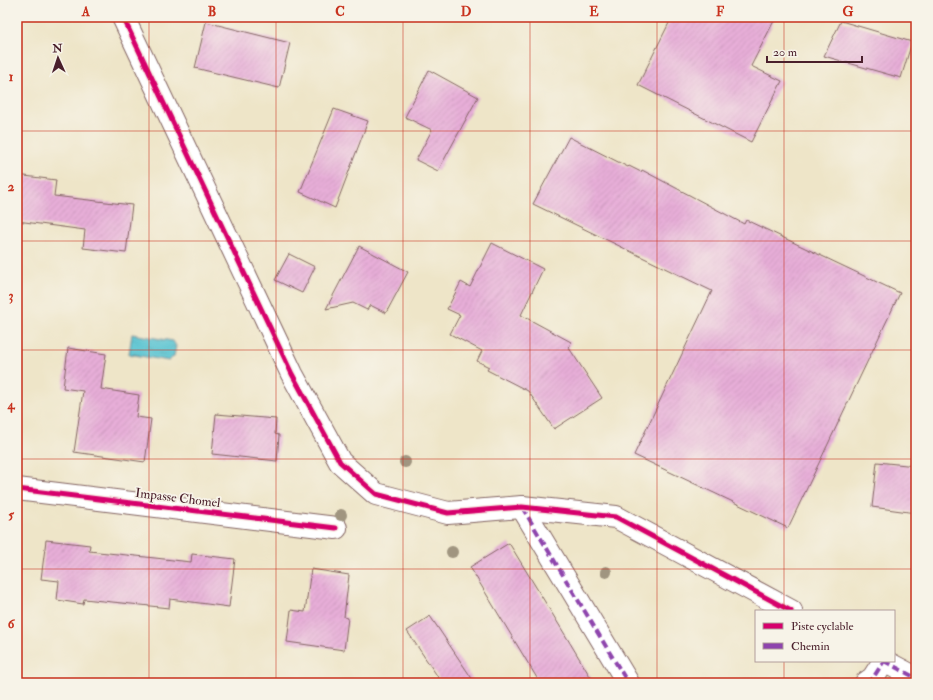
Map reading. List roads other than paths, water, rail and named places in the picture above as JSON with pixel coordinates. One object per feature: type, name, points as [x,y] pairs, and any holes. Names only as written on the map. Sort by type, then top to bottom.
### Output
[{"type":"street","points":[[122,17],[292,374],[340,462],[376,494],[448,513],[522,507],[616,517],[789,610]]},
{"type":"street","name":"Impasse Chomel","points":[[17,489],[336,528]]},
{"type":"street","points":[[522,507],[628,683]]},
{"type":"street","points":[[866,683],[874,678],[883,662]]},
{"type":"street","points":[[886,662],[916,678]]},
{"type":"water","points":[[132,334],[173,341],[176,346],[174,356],[169,361],[129,354]]}]
